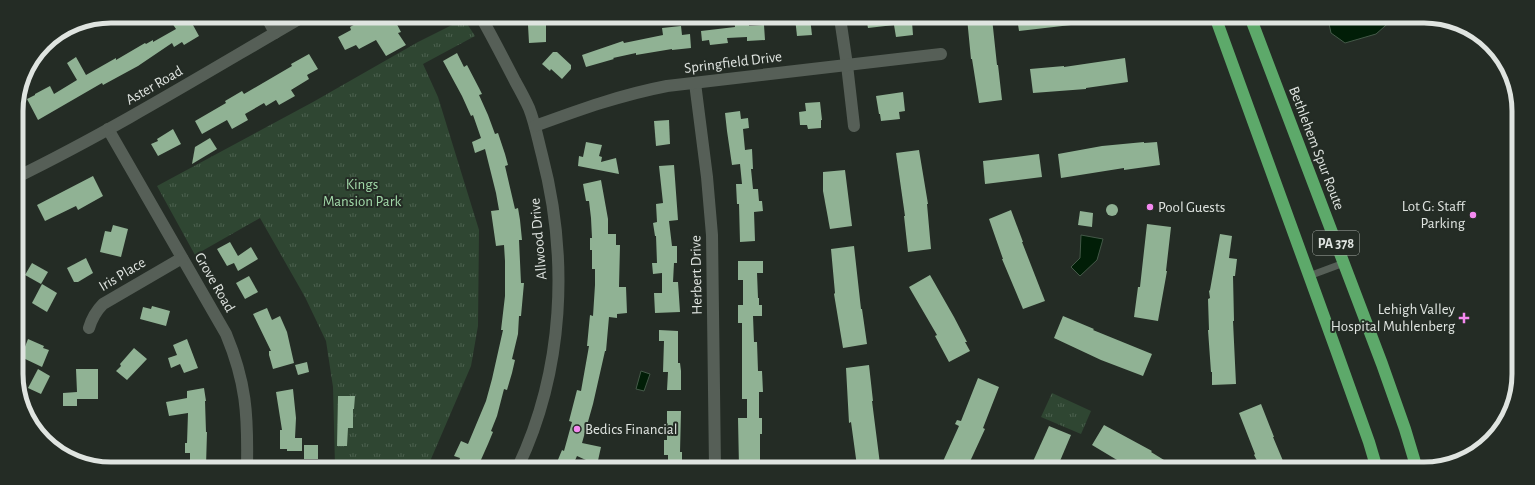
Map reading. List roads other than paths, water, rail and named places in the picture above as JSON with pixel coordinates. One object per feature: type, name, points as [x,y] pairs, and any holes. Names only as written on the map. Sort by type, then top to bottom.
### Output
[{"type":"highway","name":"PA 378","points":[[1217,23],[1375,462]]},
{"type":"highway","name":"Bethlehem Spur Route","points":[[1253,23],[1344,263],[1405,429],[1415,462]]},
{"type":"street","points":[[270,23],[275,33]]},
{"type":"street","name":"Aster Road","points":[[23,174],[64,154],[292,23]]},
{"type":"street","name":"Allwood Drive","points":[[484,23],[529,108],[535,126],[547,175],[555,222],[559,270],[558,309],[554,347],[547,385],[536,423],[520,462]]},
{"type":"street","points":[[841,23],[854,126]]},
{"type":"street","name":"Springfield Drive","points":[[535,126],[612,99],[639,91],[667,86],[941,54]]},
{"type":"street","name":"Herbert Drive","points":[[695,83],[707,177],[712,235],[715,462]]},
{"type":"street","name":"Grove Road","points":[[108,129],[226,334],[239,370],[246,408],[247,462]]},
{"type":"street","name":"Iris Place","points":[[89,328],[91,319],[103,304],[182,258]]},
{"type":"lane","points":[[1309,276],[1344,263]]},
{"type":"place","name":"Pool Guests","points":[[1150,207]]},
{"type":"place","name":"Lot G: Staff Parking","points":[[1473,215]]},
{"type":"place","name":"Lehigh Valley Hospital Muhlenberg","points":[[1464,318]]},
{"type":"place","name":"Bedics Financial","points":[[577,429]]},
{"type":"park label","name":"Kings Mansion Park","points":[[362,192]]}]
